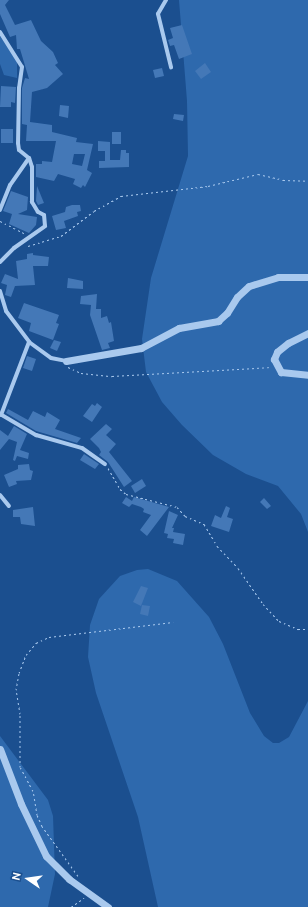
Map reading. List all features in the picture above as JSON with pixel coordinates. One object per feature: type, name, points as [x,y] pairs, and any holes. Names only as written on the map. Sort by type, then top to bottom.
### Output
[{"type":"street","points":[[166,0],[158,14],[171,67]]},
{"type":"street","points":[[0,32],[22,67],[19,88],[19,150],[30,158],[32,167],[32,202],[46,220],[41,230],[22,242],[0,262]]},
{"type":"street","points":[[0,210],[10,185],[30,158]]},
{"type":"street","points":[[0,291],[6,311],[29,342],[51,358],[66,361],[141,348],[179,328],[218,321],[227,313],[237,297],[249,286],[278,277],[308,277]]},
{"type":"street","points":[[308,334],[288,342],[277,352],[274,359],[276,366],[281,372],[291,375],[308,375]]},
{"type":"street","points":[[29,342],[1,414],[36,435],[82,448],[105,464]]},
{"type":"street","points":[[0,495],[9,506]]},
{"type":"street","points":[[0,749],[21,804],[46,856],[69,879],[108,907]]},
{"type":"path","points":[[22,242],[30,246],[60,236],[94,211],[121,196],[208,186],[258,174],[282,180],[308,181]]},
{"type":"path","points":[[0,220],[30,237]]},
{"type":"path","points":[[66,361],[68,368],[81,373],[112,376],[276,366]]},
{"type":"path","points":[[105,464],[120,489],[126,494],[177,507],[185,516],[204,524],[217,546],[238,568],[263,604],[279,621],[298,629],[308,629]]},
{"type":"path","points":[[82,880],[42,826],[37,815],[33,791],[20,767],[20,714],[16,690],[19,673],[26,655],[36,643],[49,637],[173,622]]},
{"type":"path","points":[[71,907],[90,894]]},
{"type":"shaded area","points":[[179,0],[308,0],[308,532],[301,514],[278,486],[246,474],[213,455],[182,425],[162,402],[146,372],[142,339],[151,278],[188,156],[187,101]]},
{"type":"shaded area","points":[[0,36],[17,61],[17,78],[4,75],[0,64]]},
{"type":"shaded area","points":[[148,569],[177,581],[209,617],[223,644],[250,713],[264,736],[273,743],[279,743],[289,737],[308,701],[308,907],[158,907],[138,817],[96,693],[88,657],[90,625],[99,599],[120,576],[137,570]]},
{"type":"shaded area","points":[[0,736],[48,800],[53,816],[55,874],[48,907],[0,907]]},
{"type":"building","points":[[0,0],[9,0],[5,5],[15,25],[31,20],[41,41],[53,52],[58,63],[55,65],[63,74],[47,88],[32,92],[30,122],[52,125],[52,132],[77,138],[76,142],[93,144],[87,170],[92,173],[85,187],[83,185],[81,188],[73,184],[75,179],[58,174],[54,181],[36,177],[36,164],[42,164],[42,161],[52,162],[56,141],[26,141],[27,125],[22,124],[22,88],[25,78],[29,79],[20,49],[17,49],[16,35],[10,37],[0,14]],"holes":[[[74,154],[85,154],[82,166],[72,164]]]},
{"type":"building","points":[[182,25],[192,54],[179,59],[174,45],[170,46],[168,40],[173,38],[170,28]]},
{"type":"building","points":[[205,63],[211,72],[201,79],[195,71]]},
{"type":"building","points":[[162,68],[164,76],[155,78],[153,70]]},
{"type":"building","points":[[1,86],[16,87],[15,103],[11,102],[11,107],[0,107]]},
{"type":"building","points":[[60,105],[69,106],[68,118],[59,116]]},
{"type":"building","points":[[174,114],[184,115],[183,121],[173,119]]},
{"type":"building","points":[[1,129],[13,129],[13,143],[1,143]]},
{"type":"building","points":[[112,132],[121,132],[121,144],[112,144]]},
{"type":"building","points":[[98,141],[110,142],[110,160],[120,160],[121,150],[126,150],[126,153],[129,153],[129,167],[99,168],[99,161],[105,161],[105,151],[98,151]]},
{"type":"building","points":[[37,186],[44,203],[38,205],[36,201]]},
{"type":"building","points":[[11,191],[28,197],[27,210],[18,214],[37,217],[36,225],[29,233],[9,224],[12,214],[3,211]]},
{"type":"building","points":[[80,205],[81,211],[77,212],[78,216],[64,221],[66,228],[56,230],[52,216],[65,212],[66,207]]},
{"type":"building","points":[[33,253],[33,255],[49,257],[48,266],[33,266],[35,285],[15,286],[11,297],[5,295],[7,285],[1,283],[5,274],[18,279],[16,261],[27,259],[27,254]]},
{"type":"building","points":[[68,278],[83,281],[83,289],[67,288]]},
{"type":"building","points":[[97,294],[96,309],[101,309],[101,318],[107,316],[109,323],[111,322],[114,341],[108,343],[110,348],[102,350],[90,315],[91,305],[80,304],[81,296]]},
{"type":"building","points":[[24,303],[59,315],[56,323],[59,324],[53,340],[29,331],[31,323],[18,318]]},
{"type":"building","points":[[54,340],[61,342],[57,351],[50,348]]},
{"type":"building","points":[[27,356],[36,359],[32,371],[23,368]]},
{"type":"building","points":[[97,403],[102,407],[92,422],[83,416],[92,404],[95,406]]},
{"type":"building","points":[[8,409],[28,420],[33,411],[45,417],[47,412],[60,420],[55,429],[81,438],[77,443],[36,431],[6,413]]},
{"type":"building","points":[[106,424],[112,429],[106,435],[116,444],[109,452],[132,481],[124,487],[108,462],[99,455],[101,452],[99,448],[90,439]]},
{"type":"building","points":[[14,426],[27,434],[20,450],[29,453],[28,459],[17,456],[15,461],[13,460],[17,442],[9,439],[0,450],[0,430],[8,436]]},
{"type":"building","points":[[84,454],[99,464],[95,469],[80,460]]},
{"type":"building","points":[[29,464],[30,470],[33,471],[31,480],[16,481],[17,484],[9,487],[4,475],[18,469],[18,465]]},
{"type":"building","points":[[142,479],[146,486],[135,493],[131,486]]},
{"type":"building","points":[[126,497],[132,501],[134,497],[169,507],[147,536],[140,530],[151,515],[143,512],[144,509],[141,507],[132,504],[129,507],[122,503]]},
{"type":"building","points":[[264,498],[271,506],[267,509],[260,502]]},
{"type":"building","points":[[226,506],[230,508],[227,517],[233,519],[229,532],[211,526],[215,515],[221,518]]},
{"type":"building","points":[[33,507],[35,526],[21,524],[20,517],[13,517],[13,510]]},
{"type":"building","points":[[169,511],[178,515],[172,528],[174,528],[173,532],[185,534],[183,545],[173,543],[174,539],[167,538],[168,534],[164,533]]},
{"type":"building","points":[[141,586],[148,588],[141,606],[133,602]]},
{"type":"building","points":[[142,605],[150,606],[148,616],[140,614]]}]
